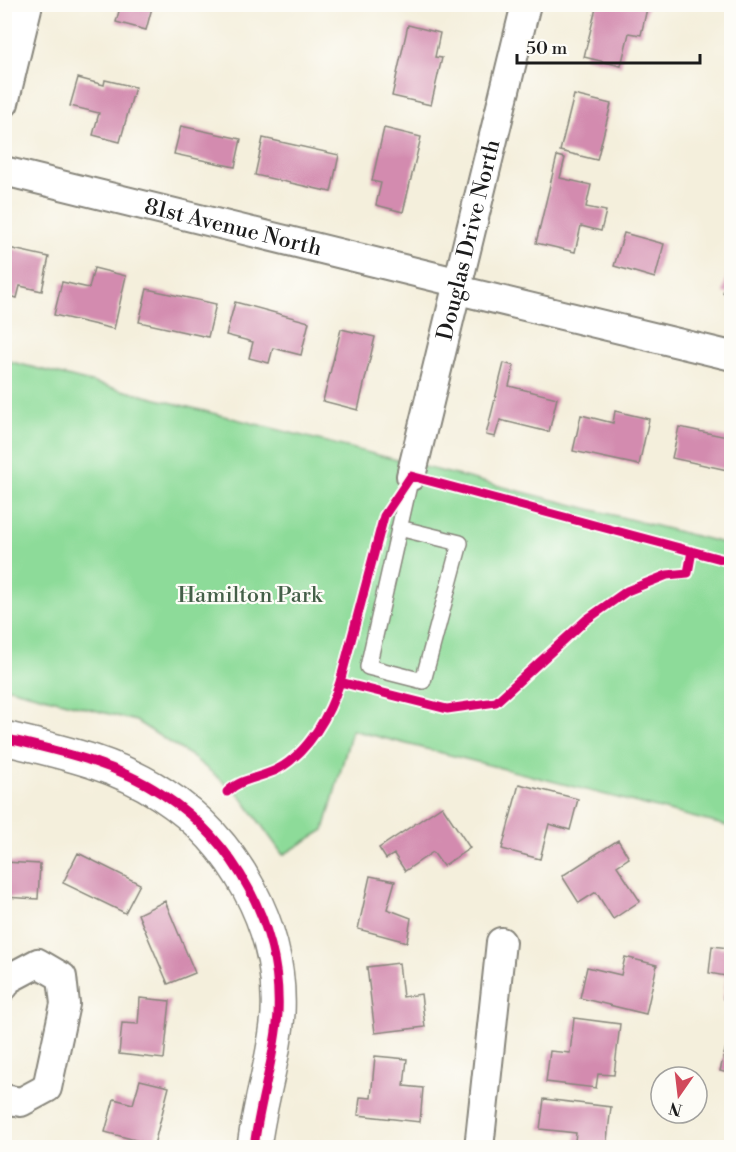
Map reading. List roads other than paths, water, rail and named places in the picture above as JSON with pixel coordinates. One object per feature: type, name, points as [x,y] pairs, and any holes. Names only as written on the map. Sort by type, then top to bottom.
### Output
[{"type":"street","points":[[4,103],[28,4]]},
{"type":"street","name":"Douglas Drive North","points":[[411,476],[526,4]]},
{"type":"street","name":"81st Avenue North","points":[[4,171],[732,356]]},
{"type":"street","points":[[4,738],[76,756],[129,776],[162,794],[216,841],[240,872],[261,914],[269,943],[274,962],[278,1012],[272,1062],[254,1148]]},
{"type":"street","points":[[480,1148],[501,942]]},
{"type":"street","points":[[4,986],[6,980],[38,963],[63,977],[65,1004],[48,1088],[21,1102],[4,1099]]},
{"type":"lane","points":[[399,528],[460,543],[423,681],[368,667],[399,528],[411,476]]},
{"type":"park label","name":"Hamilton Park","points":[[250,595]]}]
